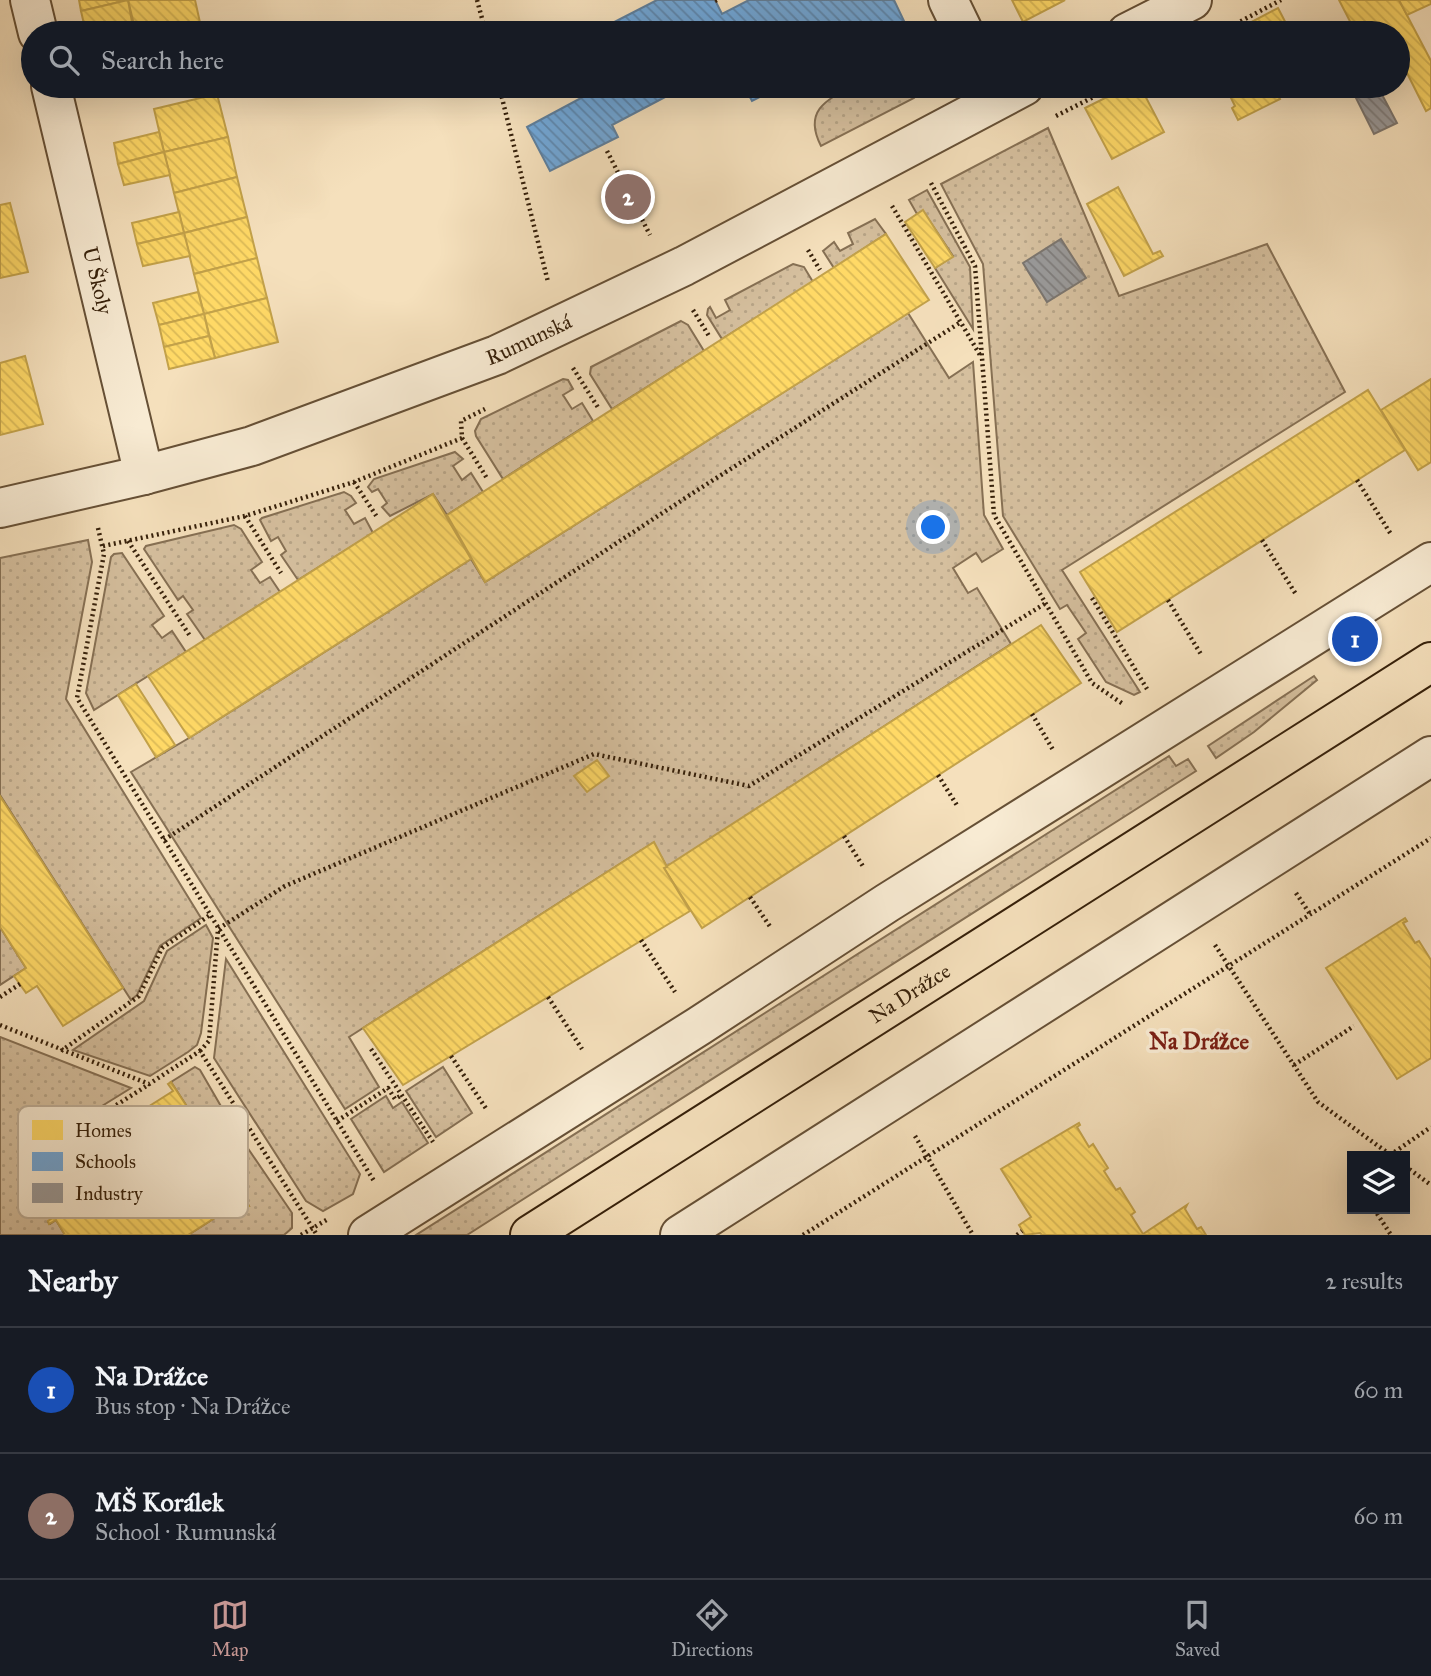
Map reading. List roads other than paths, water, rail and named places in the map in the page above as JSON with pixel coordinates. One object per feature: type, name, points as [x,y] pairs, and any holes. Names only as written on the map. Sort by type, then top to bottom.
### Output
[{"type":"main road","name":"Na Drážce","points":[[530,1235],[1431,662]]},
{"type":"street","points":[[30,0],[35,21]]},
{"type":"street","points":[[948,0],[958,21]]},
{"type":"street","points":[[1151,21],[1192,0]]},
{"type":"street","name":"U Školy","points":[[54,98],[144,475]]},
{"type":"street","name":"Rumunská","points":[[0,508],[144,475],[252,446],[497,355],[684,266],[910,145],[990,98]]},
{"type":"street","points":[[382,1226],[899,896],[1423,567]]},
{"type":"street","points":[[680,1235],[1431,756]]},
{"type":"place","name":"MŠ Korálek","points":[[628,197]]},
{"type":"place","name":"Na Drážce","points":[[1355,639]]},
{"type":"district","name":"Na Drážce","points":[[1199,1041]]}]
